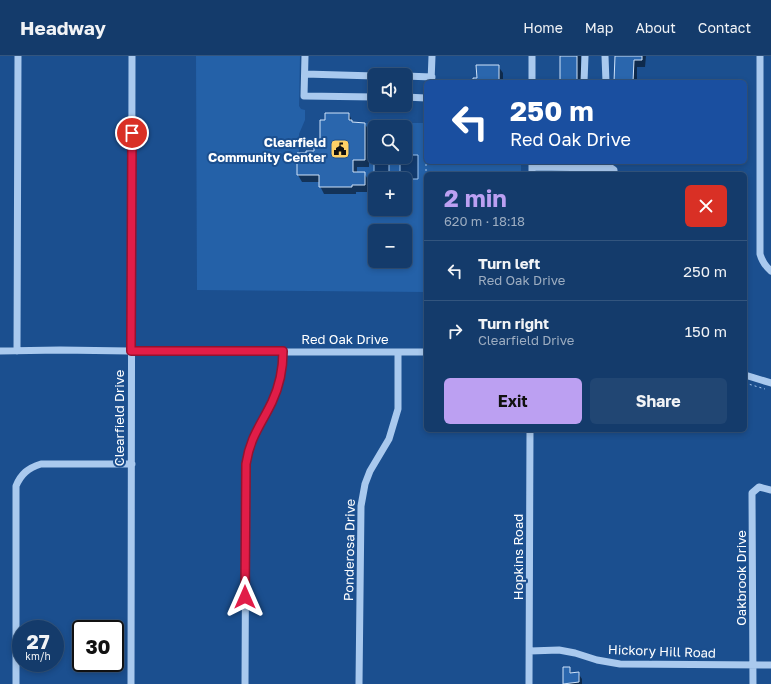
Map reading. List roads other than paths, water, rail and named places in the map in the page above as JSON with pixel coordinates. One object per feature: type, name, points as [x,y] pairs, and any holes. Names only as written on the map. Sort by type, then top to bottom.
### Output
[{"type":"street","points":[[17,351],[18,56]]},
{"type":"street","name":"Clearfield Drive","points":[[131,684],[132,56]]},
{"type":"street","points":[[306,56],[304,96],[368,97]]},
{"type":"street","points":[[412,77],[431,79],[432,56]]},
{"type":"street","points":[[532,56],[532,80]]},
{"type":"street","points":[[584,80],[585,56]]},
{"type":"street","points":[[605,56],[606,80]]},
{"type":"street","points":[[760,56],[760,254],[762,261],[771,271]]},
{"type":"street","points":[[305,74],[368,76]]},
{"type":"street","points":[[412,97],[424,98]]},
{"type":"street","points":[[532,168],[612,168],[614,172]]},
{"type":"street","name":"Red Oak Drive","points":[[0,351],[424,352]]},
{"type":"street","points":[[245,684],[246,464],[251,441],[272,401],[278,385],[283,369],[283,351]]},
{"type":"street","name":"Ponderosa Drive","points":[[359,684],[360,506],[365,484],[370,471],[389,439],[398,409],[398,352]]},
{"type":"street","points":[[747,376],[771,382]]},
{"type":"street","name":"Hopkins Road","points":[[530,432],[530,684]]},
{"type":"street","points":[[16,684],[16,486],[19,480],[27,470],[41,464],[132,464]]},
{"type":"street","name":"Oakbrook Drive","points":[[753,684],[752,493],[759,487],[771,490]]},
{"type":"street","name":"Hickory Hill Road","points":[[530,651],[559,650],[597,660],[620,664],[771,665]]},
{"type":"place","name":"Clearfield Community Center","points":[[340,149]]}]
